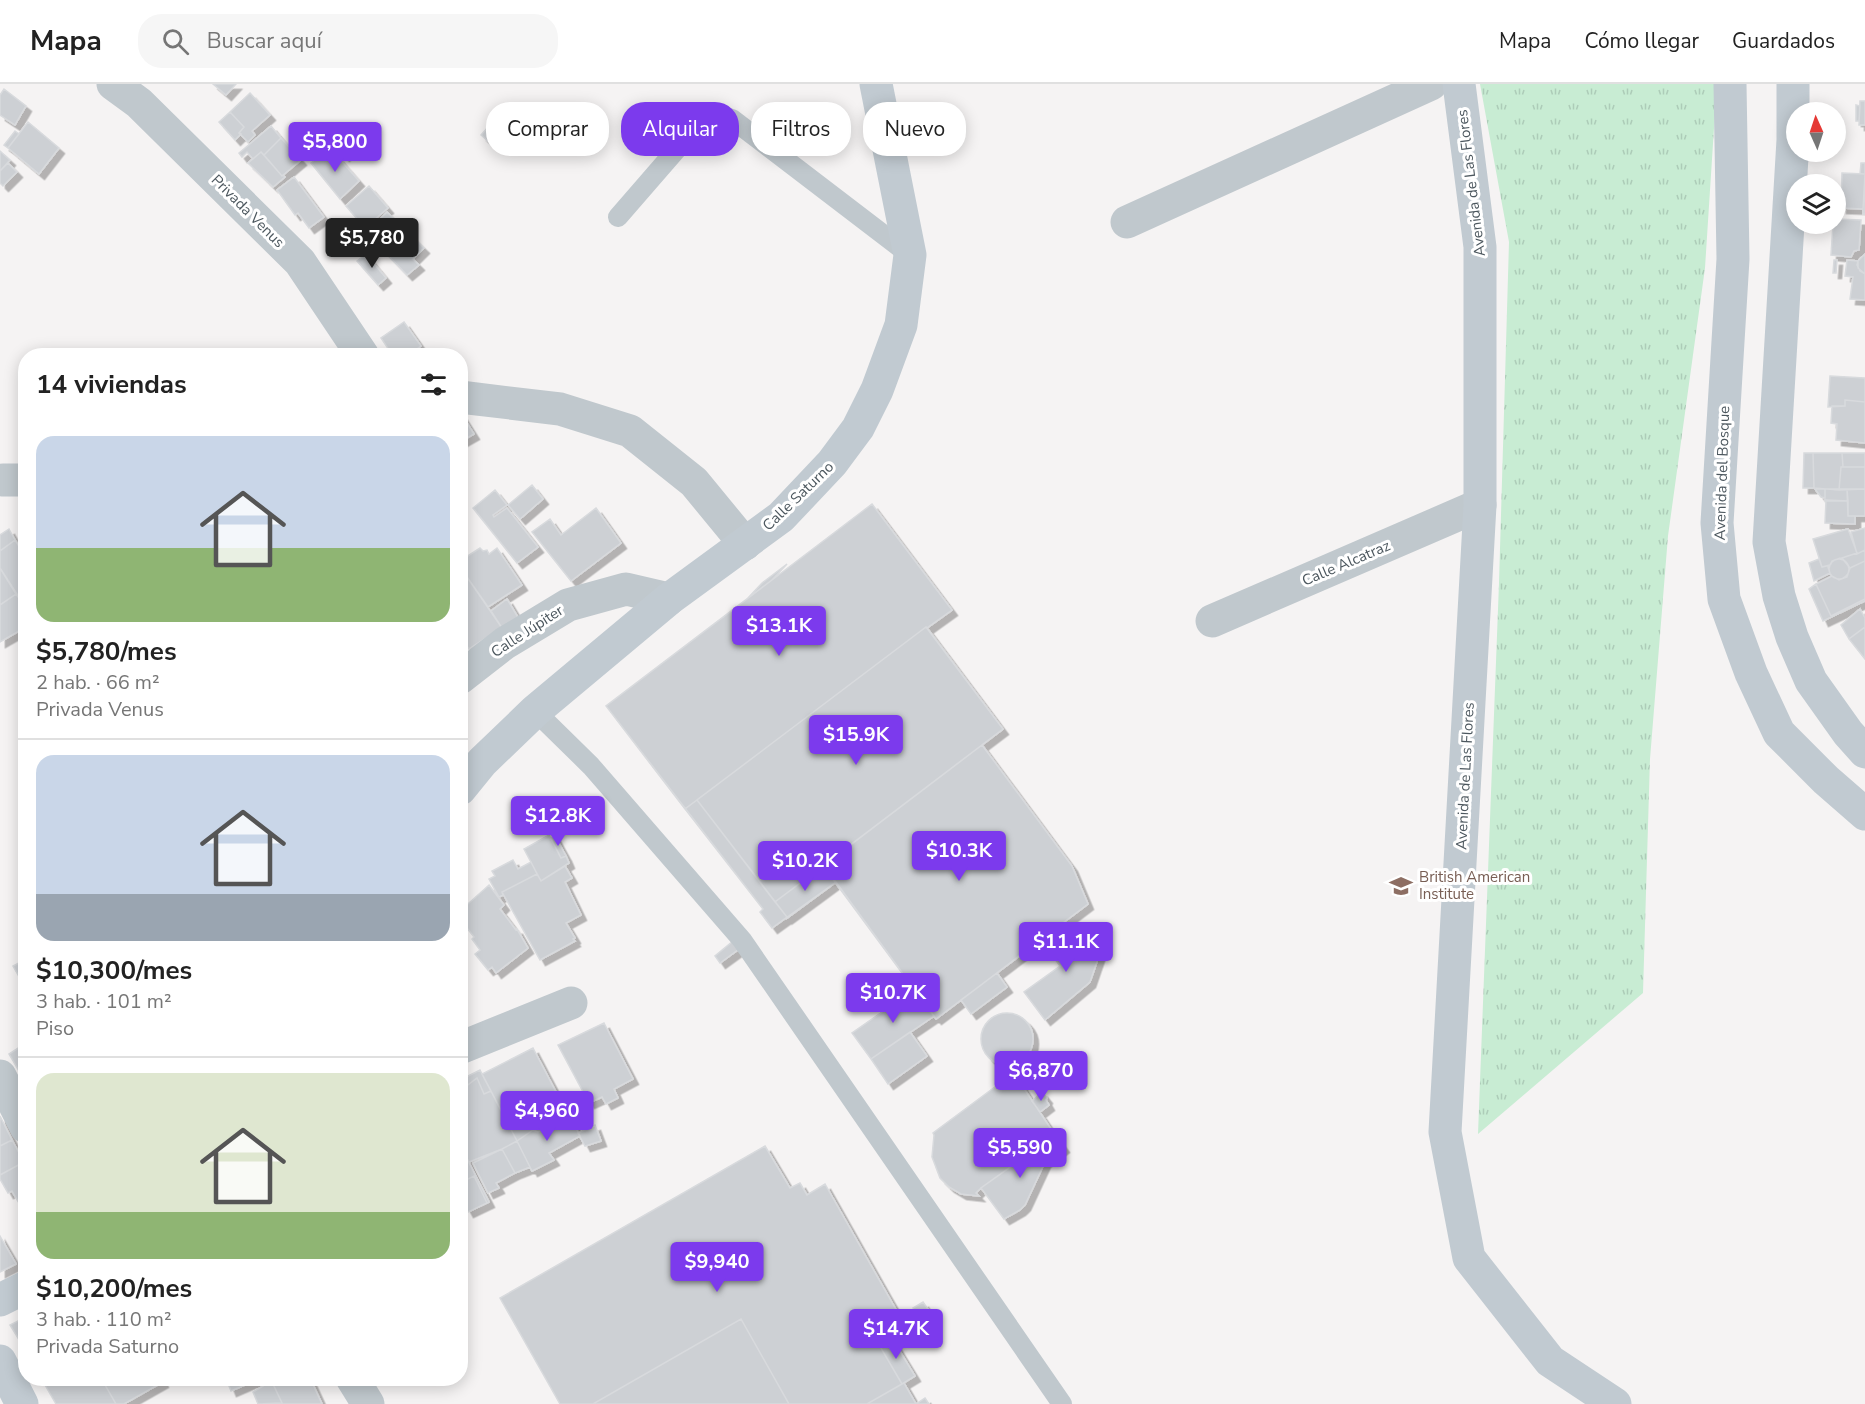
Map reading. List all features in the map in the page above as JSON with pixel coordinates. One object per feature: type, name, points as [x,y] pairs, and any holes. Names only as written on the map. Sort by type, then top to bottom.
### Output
[{"type":"main road","name":"Calle Saturno","points":[[468,779],[482,762],[535,711],[669,599],[781,517],[832,464],[858,428],[877,390],[901,325],[910,255],[876,84]]},
{"type":"main road","name":"Avenida de Las Flores","points":[[1459,84],[1480,247],[1480,505],[1445,1132],[1469,1258],[1550,1361],[1615,1404]]},
{"type":"main road","name":"Avenida del Bosque","points":[[1730,84],[1732,259],[1717,523],[1724,599],[1751,673],[1779,733],[1826,780],[1865,814]]},
{"type":"main road","points":[[1793,84],[1793,140],[1769,542],[1779,596],[1792,637],[1811,681],[1848,733],[1865,752]]},
{"type":"main road","points":[[0,1300],[18,1291]]},
{"type":"main road","points":[[0,1361],[22,1404]]},
{"type":"street","name":"Privada Venus","points":[[113,84],[138,103],[300,262],[358,348]]},
{"type":"street","points":[[1127,222],[1431,84]]},
{"type":"street","points":[[468,398],[560,409],[630,431],[694,482],[745,544]]},
{"type":"street","name":"Calle Alcatraz","points":[[1212,621],[1480,505]]},
{"type":"street","name":"Calle Júpiter","points":[[468,672],[505,643],[568,605],[626,588],[669,599]]},
{"type":"street","points":[[468,1045],[571,1003]]},
{"type":"street","points":[[0,1076],[18,1111]]},
{"type":"street","points":[[357,1386],[368,1404]]},
{"type":"lane","points":[[618,217],[703,119],[716,114],[732,118],[910,255]]},
{"type":"lane","points":[[535,711],[591,766],[742,940],[1062,1404]]},
{"type":"green space","points":[[1480,84],[1714,84],[1716,97],[1705,268],[1668,536],[1650,759],[1643,993],[1478,1134],[1499,583],[1509,242]]},
{"type":"building","points":[[213,84],[236,84],[226,95]]},
{"type":"building","points":[[4,89],[26,106],[15,125],[0,115],[0,95]]},
{"type":"building","points":[[250,93],[270,115],[252,131],[255,135],[248,142],[239,133],[244,127],[230,112]]},
{"type":"building","points":[[1860,101],[1865,101],[1865,125],[1859,125]]},
{"type":"building","points":[[1856,105],[1860,106],[1859,121],[1856,121]]},
{"type":"building","points":[[230,112],[244,127],[235,140],[219,122]]},
{"type":"building","points":[[28,122],[59,148],[39,174],[8,148]]},
{"type":"building","points":[[271,126],[281,138],[264,155],[261,152],[253,159],[247,152],[242,157],[239,153]]},
{"type":"building","points":[[486,129],[486,140],[481,135]]},
{"type":"building","points":[[15,131],[19,134],[8,148],[4,145]]},
{"type":"building","points":[[318,132],[323,140],[316,144],[311,136]]},
{"type":"building","points":[[281,138],[301,160],[282,176],[264,155]]},
{"type":"building","points":[[342,140],[351,149],[344,156],[336,146]]},
{"type":"building","points":[[330,148],[359,181],[340,199],[311,163]]},
{"type":"building","points":[[0,151],[10,160],[0,171]]},
{"type":"building","points":[[261,152],[285,177],[273,187],[248,163]]},
{"type":"building","points":[[8,163],[17,172],[3,186],[0,183],[0,171]]},
{"type":"building","points":[[1861,163],[1865,163],[1865,174],[1860,174]]},
{"type":"building","points":[[1842,173],[1865,174],[1863,209],[1846,208],[1846,174]]},
{"type":"building","points":[[1865,176],[1865,214],[1863,214],[1863,209]]},
{"type":"building","points":[[294,177],[324,217],[309,228],[298,213],[295,215],[277,190]]},
{"type":"building","points":[[369,186],[388,208],[365,228],[346,206]]},
{"type":"building","points":[[387,212],[424,248],[413,259],[419,265],[407,275],[378,245],[380,244],[368,231]]},
{"type":"building","points":[[1846,219],[1861,220],[1859,250],[1854,251],[1851,257],[1831,255],[1832,234],[1846,234]]},
{"type":"building","points":[[366,254],[386,278],[378,285],[357,261]]},
{"type":"building","points":[[1865,254],[1865,274],[1857,265]]},
{"type":"building","points":[[1834,260],[1837,260],[1836,273],[1833,273]]},
{"type":"building","points":[[1847,260],[1858,261],[1858,268],[1865,274],[1865,300],[1850,299],[1853,277],[1845,276]]},
{"type":"building","points":[[404,322],[421,346],[418,348],[388,348],[381,338]]},
{"type":"building","points":[[1830,376],[1865,378],[1865,402],[1845,400],[1845,406],[1828,407]]},
{"type":"building","points":[[1845,400],[1865,402],[1865,443],[1836,440],[1837,424],[1831,423],[1832,406],[1845,406]]},
{"type":"building","points":[[468,425],[474,434],[468,437]]},
{"type":"building","points":[[1804,453],[1813,453],[1814,488],[1803,488]]},
{"type":"building","points":[[1813,453],[1842,453],[1843,467],[1841,467],[1839,490],[1814,488]]},
{"type":"building","points":[[1842,453],[1865,453],[1865,467],[1843,467]]},
{"type":"building","points":[[1841,467],[1865,467],[1865,489],[1839,490]]},
{"type":"building","points":[[532,485],[543,499],[520,519],[508,505]]},
{"type":"building","points":[[1815,489],[1825,489],[1825,498],[1821,497]]},
{"type":"building","points":[[1825,489],[1847,489],[1848,501],[1825,501]]},
{"type":"building","points":[[1847,489],[1865,489],[1865,516],[1848,516]]},
{"type":"building","points":[[495,490],[507,505],[493,515],[494,517],[507,508],[538,547],[517,563],[473,508]]},
{"type":"building","points":[[1826,500],[1848,501],[1848,516],[1855,516],[1855,524],[1825,523]]},
{"type":"building","points":[[872,504],[952,610],[927,628],[1003,729],[982,745],[1072,866],[1088,904],[936,1019],[836,882],[772,928],[760,912],[763,909],[606,706]]},
{"type":"building","points":[[872,504],[952,610],[926,627],[685,809],[606,706]]},
{"type":"building","points":[[596,508],[621,543],[571,581],[532,532],[550,519],[561,535]]},
{"type":"building","points":[[1865,528],[1865,550],[1857,554],[1851,532]]},
{"type":"building","points":[[9,529],[15,540],[0,551],[0,535]]},
{"type":"building","points":[[1848,529],[1857,553],[1842,558],[1843,560],[1840,558],[1832,561],[1830,565],[1822,567],[1813,539]]},
{"type":"building","points":[[15,540],[18,545],[18,596],[0,568],[0,551]]},
{"type":"building","points":[[480,548],[483,551],[487,550],[489,554],[497,548],[522,585],[488,607],[468,578],[468,556]]},
{"type":"building","points":[[1865,550],[1865,561],[1850,568],[1842,558],[1857,554]]},
{"type":"building","points":[[1819,559],[1822,567],[1830,565],[1828,567],[1830,573],[1814,581],[1809,563]]},
{"type":"building","points":[[1839,559],[1846,562],[1849,569],[1846,576],[1839,579],[1832,576],[1829,569],[1832,562]]},
{"type":"building","points":[[1865,561],[1865,599],[1831,616],[1816,584],[1832,576],[1839,580],[1847,577],[1850,568]]},
{"type":"building","points":[[787,564],[772,580],[747,599],[762,583]]},
{"type":"building","points":[[0,568],[16,594],[0,605]]},
{"type":"building","points":[[468,579],[502,628],[468,648]]},
{"type":"building","points":[[1816,584],[1831,616],[1865,599],[1865,601],[1823,621],[1809,589]]},
{"type":"building","points":[[16,594],[18,597],[18,632],[0,642],[0,605]]},
{"type":"building","points":[[507,599],[519,619],[502,628],[491,611]]},
{"type":"building","points":[[1860,609],[1865,618],[1865,627],[1849,639],[1841,625]]},
{"type":"building","points":[[926,627],[1003,729],[775,902],[697,800]]},
{"type":"building","points":[[1865,627],[1865,659],[1849,639]]},
{"type":"building","points":[[982,745],[1072,866],[1088,904],[936,1019],[823,866]]},
{"type":"building","points":[[697,800],[787,917],[772,928],[760,912],[763,909],[685,809]]},
{"type":"building","points":[[549,835],[561,858],[566,856],[569,863],[541,881],[524,849]]},
{"type":"building","points":[[555,836],[566,856],[561,858],[551,838]]},
{"type":"building","points":[[513,860],[518,869],[531,862],[537,874],[502,892],[503,895],[499,897],[489,879],[495,876],[492,871]]},
{"type":"building","points":[[565,866],[572,878],[565,882],[581,915],[566,923],[575,941],[540,960],[502,892],[537,874],[541,881]]},
{"type":"building","points":[[823,866],[836,882],[786,919],[787,917],[775,902]]},
{"type":"building","points":[[489,885],[504,905],[500,909],[517,929],[528,948],[496,973],[492,967],[488,970],[475,954],[480,950],[468,929],[468,904]]},
{"type":"building","points":[[1085,925],[1101,950],[1090,982],[1045,1020],[1024,992],[1060,966],[1049,951]]},
{"type":"building","points":[[733,941],[739,949],[720,963],[715,956]]},
{"type":"building","points":[[18,963],[18,975],[13,966]]},
{"type":"building","points":[[997,973],[1007,987],[971,1014],[961,1000]]},
{"type":"building","points":[[915,989],[934,1016],[871,1059],[852,1033]]},
{"type":"building","points":[[1007,1013],[1017,1015],[1025,1021],[1031,1029],[1033,1039],[1031,1049],[1025,1057],[1017,1063],[1007,1065],[997,1063],[989,1057],[983,1049],[981,1039],[983,1029],[989,1021],[997,1015]]},
{"type":"building","points":[[604,1023],[633,1079],[614,1089],[618,1098],[606,1104],[602,1097],[589,1103],[558,1045]]},
{"type":"building","points":[[910,1032],[927,1056],[888,1084],[871,1059]]},
{"type":"building","points":[[18,1048],[18,1069],[9,1054]]},
{"type":"building","points":[[533,1048],[556,1092],[543,1099],[555,1124],[538,1132],[533,1130],[517,1141],[482,1074]]},
{"type":"building","points":[[480,1070],[491,1091],[484,1094],[477,1078],[468,1085],[468,1076]]},
{"type":"building","points":[[1011,1075],[1016,1082],[1019,1081],[1055,1135],[981,1188],[976,1193],[979,1196],[961,1194],[940,1178],[932,1157],[933,1133]]},
{"type":"building","points":[[477,1078],[484,1094],[491,1091],[517,1141],[469,1162],[468,1160],[468,1085]]},
{"type":"building","points":[[1042,1092],[1049,1105],[1040,1112],[1032,1101]]},
{"type":"building","points":[[568,1113],[580,1136],[549,1153],[554,1160],[532,1171],[517,1141],[533,1130],[538,1132],[555,1124],[554,1121]]},
{"type":"building","points":[[0,1116],[12,1140],[0,1146]]},
{"type":"building","points":[[595,1125],[601,1141],[585,1146],[578,1133]]},
{"type":"building","points":[[1055,1135],[1064,1147],[1045,1162],[1025,1205],[1004,1219],[981,1188]]},
{"type":"building","points":[[12,1140],[18,1151],[18,1165],[0,1175],[0,1146]]},
{"type":"building","points":[[517,1141],[530,1167],[515,1173],[502,1149]]},
{"type":"building","points":[[765,1146],[790,1188],[800,1183],[807,1195],[825,1184],[899,1315],[881,1325],[887,1337],[878,1343],[902,1384],[867,1404],[789,1404],[741,1319],[593,1404],[560,1404],[500,1298]]},
{"type":"building","points":[[502,1149],[515,1173],[496,1183],[499,1188],[488,1193],[473,1163]]},
{"type":"building","points":[[468,1161],[489,1202],[487,1203],[474,1176],[468,1179]]},
{"type":"building","points":[[18,1165],[18,1201],[12,1191],[8,1193],[0,1175]]},
{"type":"building","points":[[474,1176],[487,1203],[468,1212],[468,1179]]},
{"type":"building","points":[[0,1236],[16,1264],[0,1272]]},
{"type":"building","points":[[923,1302],[932,1315],[921,1320],[913,1308]]},
{"type":"building","points":[[741,1319],[789,1404],[593,1404]]},
{"type":"building","points":[[18,1321],[18,1338],[10,1325]]},
{"type":"building","points":[[890,1335],[915,1376],[902,1384],[878,1343]]},
{"type":"building","points":[[904,1383],[916,1404],[867,1404],[902,1384]]},
{"type":"building","points":[[46,1386],[106,1386],[116,1404],[56,1404]]},
{"type":"building","points":[[106,1386],[156,1386],[124,1404],[116,1404]]},
{"type":"building","points":[[229,1386],[242,1386],[231,1391]]},
{"type":"building","points":[[263,1386],[274,1386],[282,1403],[258,1404],[253,1392]]},
{"type":"building","points":[[274,1386],[314,1386],[322,1404],[280,1404],[282,1403]]},
{"type":"building","points":[[925,1398],[929,1404],[916,1404]]},
{"type":"place","name":"British American Institute","points":[[1401,886]]}]
